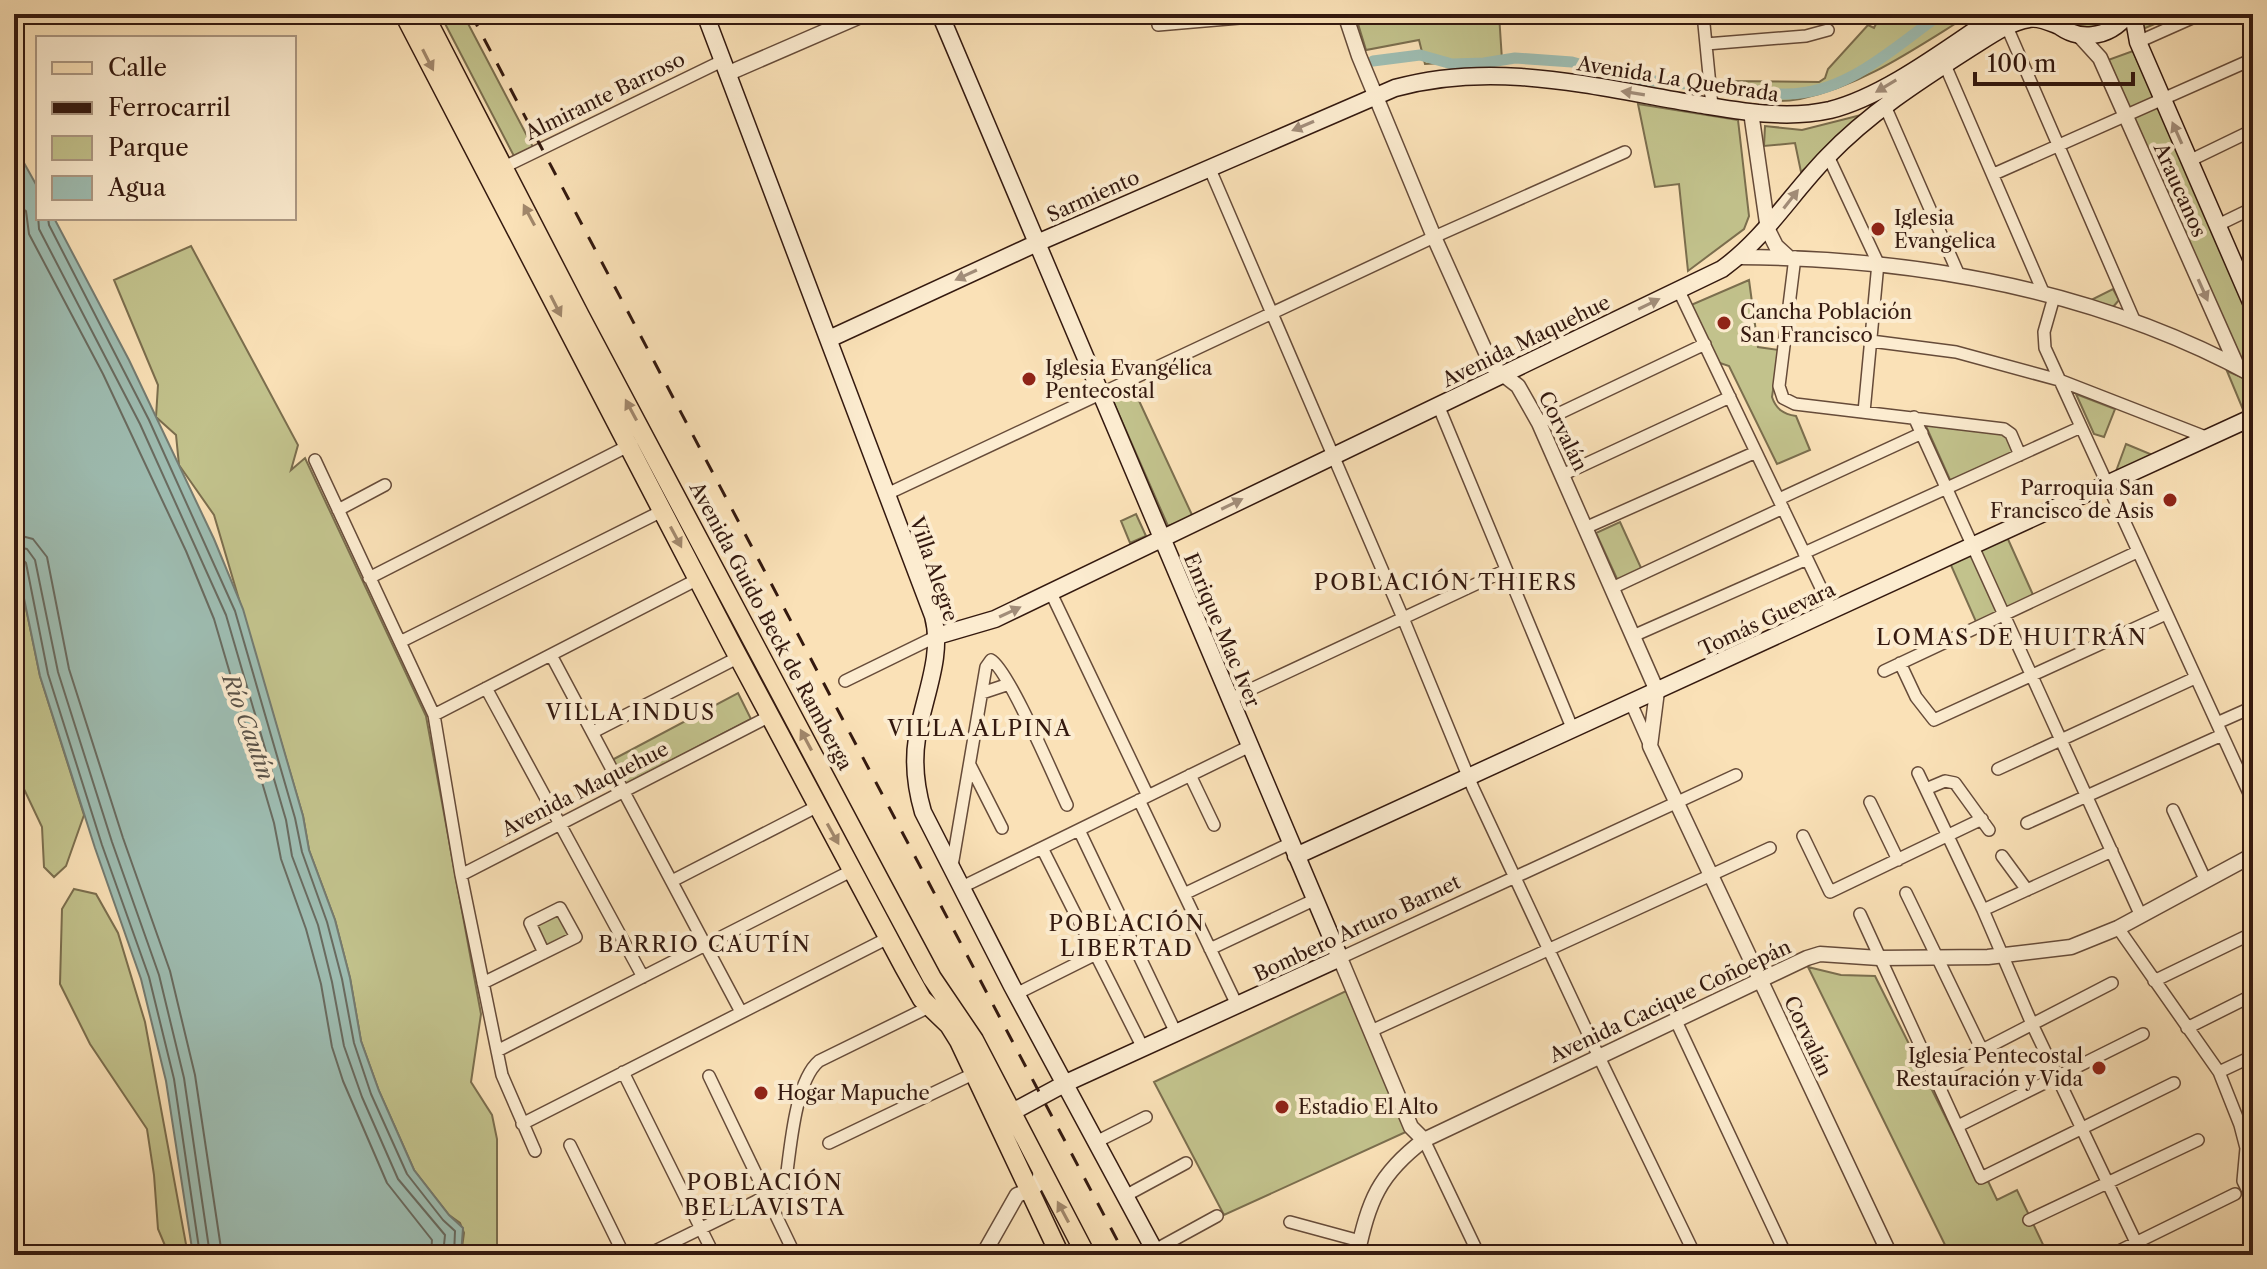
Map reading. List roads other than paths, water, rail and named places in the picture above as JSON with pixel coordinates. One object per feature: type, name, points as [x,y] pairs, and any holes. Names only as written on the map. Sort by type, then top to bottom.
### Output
[{"type":"main road","name":"Avenida Guido Beck de Ramberga","points":[[404,14],[496,191],[788,706],[932,978],[974,1040],[1004,1117],[1024,1193]]},
{"type":"main road","name":"Avenida Guido Beck de Ramberga","points":[[424,14],[504,167],[637,442],[662,511],[888,938],[917,991],[955,1034],[975,1073],[1041,1170],[1086,1255]]},
{"type":"main road","name":"Villa Alegre","points":[[705,14],[933,616],[937,636],[917,739],[915,769],[923,812],[1016,994],[1156,1253]]},
{"type":"main road","name":"Enrique Mac Iver","points":[[940,14],[1340,958]]},
{"type":"main road","points":[[2079,35],[2093,36],[2108,32],[2131,14]]},
{"type":"main road","name":"Araucanos","points":[[2131,14],[2138,42],[2189,161],[2249,283],[2253,307]]},
{"type":"main road","name":"Avenida La Quebrada","points":[[1375,95],[1435,78],[1493,74],[1559,81],[1751,112],[1801,115],[1847,105],[2003,20],[2054,20],[2079,35]]},
{"type":"main road","name":"Avenida La Quebrada","points":[[1739,257],[1768,230],[1828,156],[1885,106],[2003,20]]},
{"type":"main road","name":"Sarmiento","points":[[829,339],[1037,243],[1375,95]]},
{"type":"main road","points":[[480,160],[493,167],[504,167],[496,191]]},
{"type":"main road","name":"Avenida Maquehue","points":[[937,636],[977,626],[1051,593],[1722,269],[1739,257]]},
{"type":"main road","name":"Tomás Guevara","points":[[1294,850],[1468,778],[2253,417]]},
{"type":"main road","points":[[770,716],[788,706]]},
{"type":"main road","points":[[888,938],[906,928]]},
{"type":"main road","name":"Bombero Arturo Barnet","points":[[1004,1117],[1066,1083],[1340,958]]},
{"type":"main road","points":[[1024,1193],[1042,1214],[1060,1255]]},
{"type":"street","name":"Almirante Barroso","points":[[504,167],[727,67],[865,14]]},
{"type":"street","points":[[1158,25],[1286,14]]},
{"type":"street","name":"Corvalán","points":[[1345,14],[1434,237],[1492,366],[1518,386],[1539,423],[1657,691]]},
{"type":"street","points":[[1703,14],[1712,106]]},
{"type":"street","points":[[2138,42],[2201,14]]},
{"type":"street","points":[[2003,20],[2135,322]]},
{"type":"street","points":[[1706,44],[1806,36],[1828,30]]},
{"type":"street","name":"Araucanos","points":[[2079,35],[2100,58],[2237,366]]},
{"type":"street","points":[[1994,174],[2253,59]]},
{"type":"street","points":[[1945,65],[2049,296],[2043,340],[2059,380],[2253,802]]},
{"type":"street","points":[[1885,106],[1958,273]]},
{"type":"street","points":[[1751,112],[1768,230],[1776,246],[1792,257]]},
{"type":"street","points":[[2189,161],[2253,130]]},
{"type":"street","points":[[887,494],[1434,237],[1625,152]]},
{"type":"street","points":[[1828,156],[1878,263],[1864,412]]},
{"type":"street","points":[[1209,167],[1403,618],[1468,778],[1695,1255]]},
{"type":"street","points":[[2218,225],[2253,208]]},
{"type":"street","points":[[1739,257],[1878,263],[1958,273],[2135,322],[2253,375]]},
{"type":"street","points":[[1792,257],[1779,386],[1781,395],[1791,403],[2004,429],[2011,434],[2020,455]]},
{"type":"street","points":[[1678,289],[1832,611]]},
{"type":"street","points":[[1871,341],[1956,352],[2059,380],[2208,438]]},
{"type":"street","points":[[1539,423],[1705,344]]},
{"type":"street","points":[[1562,475],[1730,397]]},
{"type":"street","points":[[1438,405],[1573,730]]},
{"type":"street","points":[[1914,417],[2141,916]]},
{"type":"street","points":[[1633,636],[2081,427]]},
{"type":"street","points":[[1612,588],[1922,433]]},
{"type":"street","points":[[369,578],[637,442]]},
{"type":"street","points":[[1585,528],[1756,452]]},
{"type":"street","points":[[315,460],[434,715],[461,875],[502,1075],[535,1151]]},
{"type":"street","points":[[338,510],[385,485]]},
{"type":"street","points":[[400,642],[662,511]]},
{"type":"street","points":[[1884,671],[2137,552]]},
{"type":"street","points":[[1230,699],[1506,570]]},
{"type":"street","points":[[434,715],[698,579]]},
{"type":"street","points":[[1051,593],[1184,894],[1237,1005]]},
{"type":"street","points":[[1900,663],[1916,697],[1934,720],[2166,614]]},
{"type":"street","name":"Avenida Maquehue","points":[[845,681],[937,636]]},
{"type":"street","points":[[551,655],[741,1012]]},
{"type":"street","points":[[593,732],[739,657]]},
{"type":"street","points":[[952,867],[986,667],[991,660],[998,664],[1009,684],[1067,805]]},
{"type":"street","points":[[1998,769],[2195,678]]},
{"type":"street","points":[[982,693],[1009,684]]},
{"type":"street","points":[[486,688],[643,977]]},
{"type":"street","points":[[1650,746],[1657,691]]},
{"type":"street","name":"Corvalán","points":[[1631,703],[1890,1255]]},
{"type":"street","points":[[2217,723],[2253,707]]},
{"type":"street","name":"Avenida Maquehue","points":[[461,875],[770,716]]},
{"type":"street","points":[[2027,823],[2222,735]]},
{"type":"street","points":[[962,887],[1250,746]]},
{"type":"street","points":[[970,764],[1002,828]]},
{"type":"street","points":[[1918,773],[2139,1249]]},
{"type":"street","points":[[1190,775],[1214,825]]},
{"type":"street","name":"Bombero Arturo Barnet","points":[[1340,958],[1736,775]]},
{"type":"street","points":[[1926,789],[1945,781],[1955,783],[1989,830]]},
{"type":"street","points":[[1870,802],[1898,860]]},
{"type":"street","points":[[672,881],[818,806]]},
{"type":"street","points":[[2173,810],[2205,879]]},
{"type":"street","points":[[1803,836],[1830,892],[1982,819]]},
{"type":"street","points":[[1079,830],[1176,1033]]},
{"type":"street","points":[[1042,848],[1143,1048]]},
{"type":"street","points":[[1371,1031],[1770,848]]},
{"type":"street","points":[[1184,894],[1294,850]]},
{"type":"street","points":[[1983,910],[2112,851]]},
{"type":"street","name":"Avenida Cacique Coñoepán","points":[[1358,1248],[1368,1208],[1382,1181],[1424,1140],[1815,955],[1879,958],[2003,956],[2071,947],[2118,928],[2253,855]]},
{"type":"street","points":[[2002,856],[2027,890]]},
{"type":"street","points":[[497,1051],[853,870]]},
{"type":"street","points":[[1906,893],[1982,1050]]},
{"type":"street","points":[[1210,949],[1316,899]]},
{"type":"street","points":[[1860,914],[1981,1178],[2174,1083]]},
{"type":"street","points":[[2118,928],[2219,1072],[2240,1125],[2246,1148],[2243,1181],[2253,1201]]},
{"type":"street","points":[[2154,981],[2253,933]]},
{"type":"street","points":[[1016,994],[1130,937]]},
{"type":"street","points":[[522,1124],[888,938]]},
{"type":"street","points":[[483,983],[544,953]]},
{"type":"street","name":"Enrique Mac Iver","points":[[1340,958],[1411,1127],[1424,1140],[1479,1255]]},
{"type":"street","points":[[1934,1075],[2112,983]]},
{"type":"street","points":[[2187,1028],[2253,995]]},
{"type":"street","points":[[647,1255],[785,1187],[802,1086],[810,1070],[819,1061],[929,1007]]},
{"type":"street","points":[[1676,1021],[1786,1255]]},
{"type":"street","points":[[1958,1126],[2143,1034]]},
{"type":"street","points":[[2219,1072],[2253,1056]]},
{"type":"street","points":[[623,1072],[714,1255]]},
{"type":"street","points":[[829,1143],[975,1073]]},
{"type":"street","points":[[709,1076],[795,1255]]},
{"type":"street","points":[[1096,1142],[1146,1117]]},
{"type":"street","points":[[2240,1125],[2253,1118]]},
{"type":"street","points":[[2029,1220],[2198,1140]]},
{"type":"street","points":[[570,1145],[624,1255]]},
{"type":"street","points":[[1125,1196],[1186,1163]]},
{"type":"street","points":[[983,1255],[1024,1193],[1039,1183],[1041,1170]]},
{"type":"street","points":[[2111,1255],[2139,1249],[2235,1194]]},
{"type":"street","points":[[1156,1253],[1217,1216]]},
{"type":"street","points":[[1290,1222],[1358,1248]]},
{"type":"water","name":"Río Cautín","points":[[14,145],[36,184],[36,220],[55,220],[129,360],[214,539],[243,609],[303,816],[309,850],[335,920],[350,978],[361,1041],[414,1170],[463,1228],[461,1255],[193,1255],[166,1081],[141,979],[40,676],[14,550]]},
{"type":"waterway","points":[[1721,86],[1783,94],[1806,93],[1827,87],[1867,68],[1941,14]]},
{"type":"waterway","points":[[1373,61],[1420,55],[1452,64],[1515,58],[1572,62],[1633,79],[1686,84]]},
{"type":"railway","points":[[471,14],[1125,1255]]},
{"type":"place","name":"Iglesia Evangelica","points":[[1878,229]]},
{"type":"place","name":"Cancha Población San Francisco","points":[[1724,323]]},
{"type":"place","name":"Iglesia Evangélica Pentecostal","points":[[1029,379]]},
{"type":"place","name":"Parroquia San Francisco de Asis","points":[[2170,500]]},
{"type":"place","name":"Iglesia Pentecostal Restauración y Vida","points":[[2099,1068]]},
{"type":"place","name":"Hogar Mapuche","points":[[761,1093]]},
{"type":"place","name":"Estadio El Alto","points":[[1282,1107]]},
{"type":"district","name":"POBLACIÓN THIERS","points":[[1446,582]]},
{"type":"district","name":"LOMAS DE HUITRÁN","points":[[2012,637]]},
{"type":"district","name":"VILLA INDUS","points":[[631,712]]},
{"type":"district","name":"VILLA ALPINA","points":[[980,728]]},
{"type":"district","name":"POBLACIÓN LIBERTAD","points":[[1127,936]]},
{"type":"district","name":"BARRIO CAUTÍN","points":[[705,944]]},
{"type":"district","name":"POBLACIÓN BELLAVISTA","points":[[765,1194]]}]
